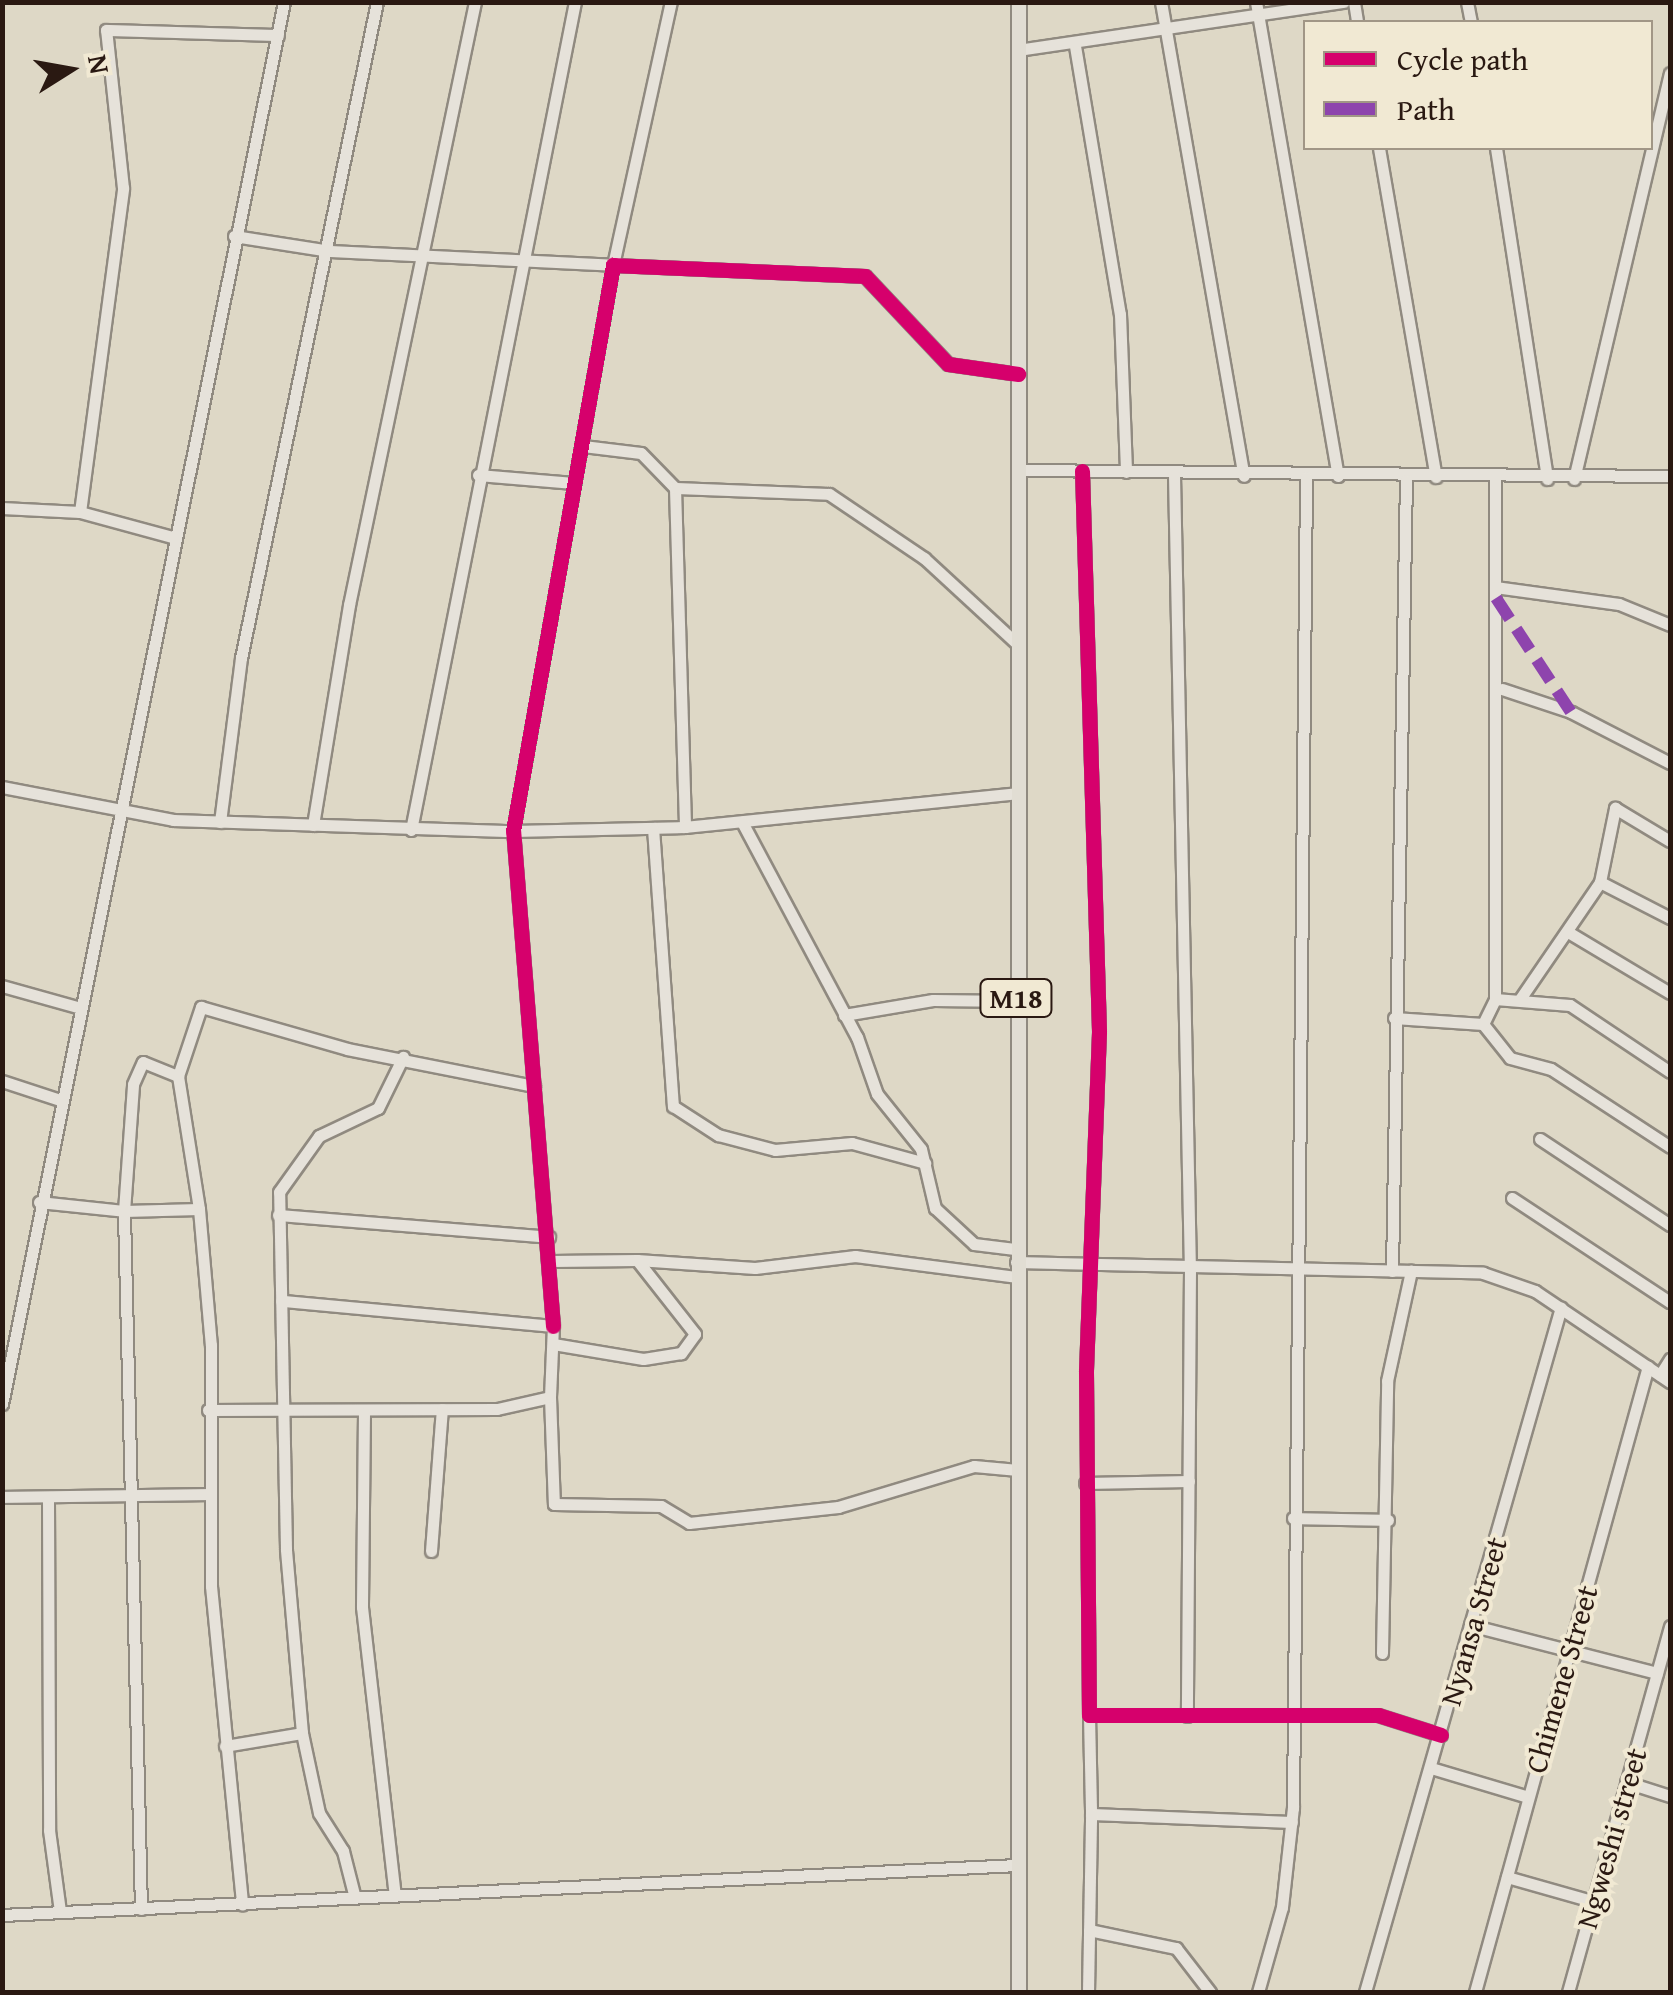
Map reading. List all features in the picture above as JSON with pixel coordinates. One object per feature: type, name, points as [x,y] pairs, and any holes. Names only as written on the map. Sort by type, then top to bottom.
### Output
[{"type":"main road","name":"M18","points":[[1018,2],[1018,1992]]},
{"type":"street","points":[[2,1404],[77,1007],[124,814],[172,536],[284,2]]},
{"type":"street","points":[[220,822],[241,658],[330,252],[347,122],[378,2]]},
{"type":"street","points":[[313,825],[348,605],[425,254],[475,2]]},
{"type":"street","points":[[411,830],[518,258],[575,2]]},
{"type":"street","points":[[671,2],[614,264],[513,831],[552,1262],[550,1397],[554,1504],[661,1506],[689,1523],[838,1507],[974,1466],[1018,1470]]},
{"type":"street","points":[[1161,2],[1244,476]]},
{"type":"street","points":[[1256,2],[1338,476]]},
{"type":"street","points":[[1018,50],[1075,46],[1344,2]]},
{"type":"street","points":[[80,512],[122,188],[106,30],[278,36]]},
{"type":"street","points":[[1075,46],[1120,314],[1126,472]]},
{"type":"street","points":[[1653,145],[1670,73]]},
{"type":"street","points":[[1379,150],[1436,477]]},
{"type":"street","points":[[1496,150],[1547,479]]},
{"type":"street","points":[[1574,480],[1652,150]]},
{"type":"street","points":[[234,236],[330,252],[865,276],[948,364],[1018,374]]},
{"type":"street","points":[[583,446],[641,452],[675,488],[685,827]]},
{"type":"street","points":[[1018,470],[1406,480],[1670,476]]},
{"type":"street","points":[[1082,471],[1099,1032],[1085,1483],[1091,1814],[1088,1992]]},
{"type":"street","points":[[478,475],[574,482]]},
{"type":"street","points":[[1174,475],[1190,1269],[1187,1716]]},
{"type":"street","points":[[1258,1992],[1281,1915],[1292,1822],[1306,477]]},
{"type":"street","points":[[1482,1024],[1495,999],[1502,690],[1495,479]]},
{"type":"street","points":[[1392,1271],[1406,480]]},
{"type":"street","points":[[675,488],[829,494],[924,558],[1015,642]]},
{"type":"street","points":[[2,508],[80,512],[172,536]]},
{"type":"street","points":[[1496,588],[1618,604],[1670,625]]},
{"type":"street","points":[[1502,690],[1571,712],[1670,763]]},
{"type":"street","points":[[2,787],[124,814],[220,822],[513,831],[685,827],[1018,792]]},
{"type":"street","points":[[1520,1000],[1600,882],[1617,807],[1670,841]]},
{"type":"street","points":[[742,822],[844,1015],[876,1094],[925,1164],[935,1208],[955,1234],[1016,1263]]},
{"type":"street","points":[[653,828],[674,1106],[718,1135],[775,1150],[852,1143],[925,1164]]},
{"type":"street","points":[[1600,882],[1670,918]]},
{"type":"street","points":[[1568,932],[1670,994]]},
{"type":"street","points":[[2,986],[77,1007]]},
{"type":"street","points":[[1495,999],[1570,1004],[1670,1072]]},
{"type":"street","points":[[844,1015],[933,1000],[1016,1001]]},
{"type":"street","points":[[242,1904],[224,1746],[208,1494],[199,1209],[178,1076],[201,1006],[534,1086]]},
{"type":"street","points":[[1394,1018],[1482,1024],[1510,1058],[1551,1070],[1670,1148]]},
{"type":"street","points":[[354,1898],[343,1851],[319,1813],[302,1733],[286,1549],[290,1412],[280,1301],[278,1215],[292,1163],[328,1130],[370,1116],[403,1057]]},
{"type":"street","points":[[141,1909],[127,1500],[124,1211],[138,1064],[178,1076]]},
{"type":"street","points":[[2,1082],[60,1100]]},
{"type":"street","points":[[1540,1138],[1670,1225]]},
{"type":"street","points":[[1512,1198],[1670,1302]]},
{"type":"street","points":[[39,1202],[124,1211],[199,1209]]},
{"type":"street","points":[[278,1215],[549,1237]]},
{"type":"street","points":[[552,1262],[637,1260],[755,1268],[856,1256],[1190,1269],[1483,1272],[1562,1307],[1665,1378],[1670,1359]]},
{"type":"street","points":[[553,1344],[614,1359],[690,1348],[693,1325],[637,1260]]},
{"type":"street","points":[[1382,1653],[1388,1520],[1387,1381],[1410,1271]]},
{"type":"street","points":[[280,1301],[553,1326]]},
{"type":"street","name":"Nyansa Street","points":[[1365,1992],[1562,1307]]},
{"type":"street","name":"Chimene Street","points":[[1475,1992],[1648,1366]]},
{"type":"street","points":[[208,1410],[364,1412],[442,1409],[550,1397]]},
{"type":"street","points":[[431,1551],[442,1409]]},
{"type":"street","points":[[364,1412],[362,1607],[395,1895]]},
{"type":"street","points":[[1085,1483],[1189,1481]]},
{"type":"street","points":[[2,1496],[127,1500],[208,1494]]},
{"type":"street","points":[[48,1500],[48,1830],[60,1911]]},
{"type":"street","points":[[1293,1518],[1388,1520]]},
{"type":"street","points":[[1470,1625],[1657,1672]]},
{"type":"street","name":"Ngweshi street","points":[[1568,1992],[1670,1626]]},
{"type":"street","points":[[1090,1715],[1378,1715],[1441,1735]]},
{"type":"street","points":[[224,1746],[302,1733]]},
{"type":"street","points":[[1432,1768],[1528,1798]]},
{"type":"street","points":[[1626,1782],[1670,1796]]},
{"type":"street","points":[[1091,1814],[1292,1822]]},
{"type":"street","points":[[2,1915],[1016,1864]]},
{"type":"street","points":[[1507,1877],[1592,1901]]},
{"type":"street","points":[[1088,1930],[1176,1948],[1210,1992]]},
{"type":"marked path","points":[[1496,598],[1571,712]]},
{"type":"cycle path","points":[[553,1326],[513,831],[613,265],[865,276],[948,364],[1018,374]]},
{"type":"cycle path","points":[[1082,471],[1099,1032],[1086,1372],[1089,1715],[1378,1715],[1441,1735]]}]
